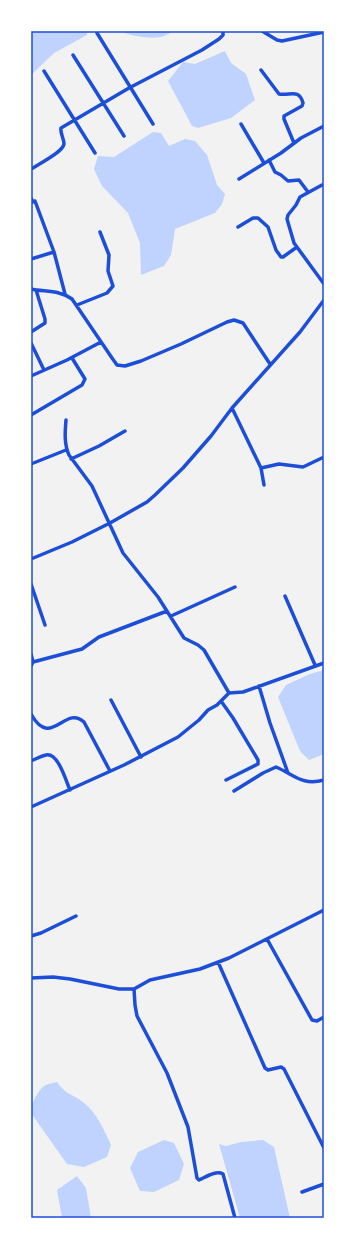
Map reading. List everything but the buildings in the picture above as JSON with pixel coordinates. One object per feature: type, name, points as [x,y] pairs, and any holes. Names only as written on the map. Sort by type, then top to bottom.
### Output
[{"type":"street","points":[[31,169],[61,150],[64,142],[60,132],[61,128],[131,87],[202,50],[221,37],[223,31]]},
{"type":"street","points":[[262,31],[277,40],[282,41],[324,32]]},
{"type":"street","points":[[97,33],[154,124]]},
{"type":"street","points":[[73,55],[124,136]]},
{"type":"street","points":[[261,70],[279,94],[296,94],[304,103],[302,106],[284,116],[294,143]]},
{"type":"street","points":[[44,71],[95,153]]},
{"type":"street","points":[[241,124],[264,164]]},
{"type":"street","points":[[239,179],[264,164],[310,132],[324,126]]},
{"type":"street","points":[[269,160],[275,172],[288,181],[299,180],[308,192]]},
{"type":"street","points":[[322,185],[298,199],[287,219],[292,238],[297,247],[324,284]]},
{"type":"street","points":[[33,200],[54,252],[65,294]]},
{"type":"street","points":[[238,227],[253,218],[258,218],[268,227],[276,250],[281,257],[297,247]]},
{"type":"street","points":[[77,306],[106,293],[113,286],[108,271],[109,256],[100,232]]},
{"type":"street","points":[[31,259],[54,252]]},
{"type":"street","points":[[31,289],[65,294],[72,299],[118,365],[125,366],[181,344],[234,320],[243,323],[270,364]]},
{"type":"street","points":[[31,332],[45,323],[36,290]]},
{"type":"street","points":[[31,558],[72,542],[147,502],[182,468],[211,436],[232,408],[300,332],[324,300]]},
{"type":"street","points":[[31,376],[72,358],[101,342]]},
{"type":"street","points":[[31,343],[44,370]]},
{"type":"street","points":[[31,415],[82,385],[84,379],[72,358]]},
{"type":"street","points":[[232,408],[261,468],[264,485]]},
{"type":"street","points":[[66,420],[66,450],[71,459],[92,486],[123,553],[171,616],[184,638],[198,645],[204,650],[229,692]]},
{"type":"street","points":[[71,459],[99,446],[125,431]]},
{"type":"street","points":[[31,464],[66,450]]},
{"type":"street","points":[[261,468],[279,464],[303,467],[324,457]]},
{"type":"street","points":[[31,584],[45,626]]},
{"type":"street","points":[[171,616],[235,587]]},
{"type":"street","points":[[285,596],[315,665]]},
{"type":"street","points":[[31,654],[32,664],[82,649],[99,637],[167,611]]},
{"type":"street","points":[[31,807],[140,757],[178,737],[199,720],[208,710],[221,701],[229,692],[243,692],[324,663]]},
{"type":"street","points":[[259,686],[270,723],[288,773]]},
{"type":"street","points":[[111,700],[140,757]]},
{"type":"street","points":[[221,701],[258,760],[258,764],[226,780]]},
{"type":"street","points":[[31,714],[35,722],[41,727],[48,729],[74,717],[81,719],[110,771]]},
{"type":"street","points":[[31,761],[46,754],[51,754],[55,757],[70,790]]},
{"type":"street","points":[[234,791],[271,768],[276,767],[301,780],[313,783],[324,780]]},
{"type":"street","points":[[31,978],[70,979],[119,989],[134,989],[150,980],[200,969],[218,962],[268,939],[324,910]]},
{"type":"street","points":[[31,936],[41,933],[76,916]]},
{"type":"street","points":[[268,939],[312,1020],[317,1021],[324,1017]]},
{"type":"street","points":[[218,962],[263,1065],[268,1070],[281,1066],[284,1069],[324,1148]]},
{"type":"street","points":[[134,989],[134,1005],[137,1016],[171,1081],[188,1127],[197,1178],[198,1180],[221,1172],[223,1174],[228,1186],[235,1218]]},
{"type":"street","points":[[302,1192],[324,1184]]},
{"type":"water","points":[[31,31],[87,31],[87,35],[54,53],[31,75]]},
{"type":"water","points":[[120,31],[173,31],[167,35],[154,38],[136,36]]},
{"type":"water","points":[[225,51],[231,63],[246,74],[255,100],[231,118],[198,128],[192,126],[168,81],[183,62],[195,64]]},
{"type":"water","points":[[153,132],[161,133],[169,146],[185,139],[195,141],[207,155],[217,185],[225,194],[222,204],[215,213],[175,229],[171,255],[164,266],[141,275],[140,243],[128,213],[102,186],[94,169],[98,156],[114,157]]},
{"type":"water","points":[[324,670],[324,754],[309,760],[300,751],[278,697],[286,685],[310,674]]},
{"type":"water","points":[[57,1082],[67,1092],[89,1107],[93,1112],[111,1145],[107,1157],[84,1167],[67,1164],[31,1113],[33,1102],[41,1089],[44,1086]]},
{"type":"water","points":[[164,1140],[174,1143],[184,1164],[179,1180],[154,1192],[140,1191],[130,1168],[138,1152]]},
{"type":"water","points":[[263,1140],[274,1147],[290,1218],[240,1218],[219,1144],[226,1146],[241,1142]]},
{"type":"water","points":[[77,1176],[86,1188],[91,1218],[62,1218],[57,1190]]}]
